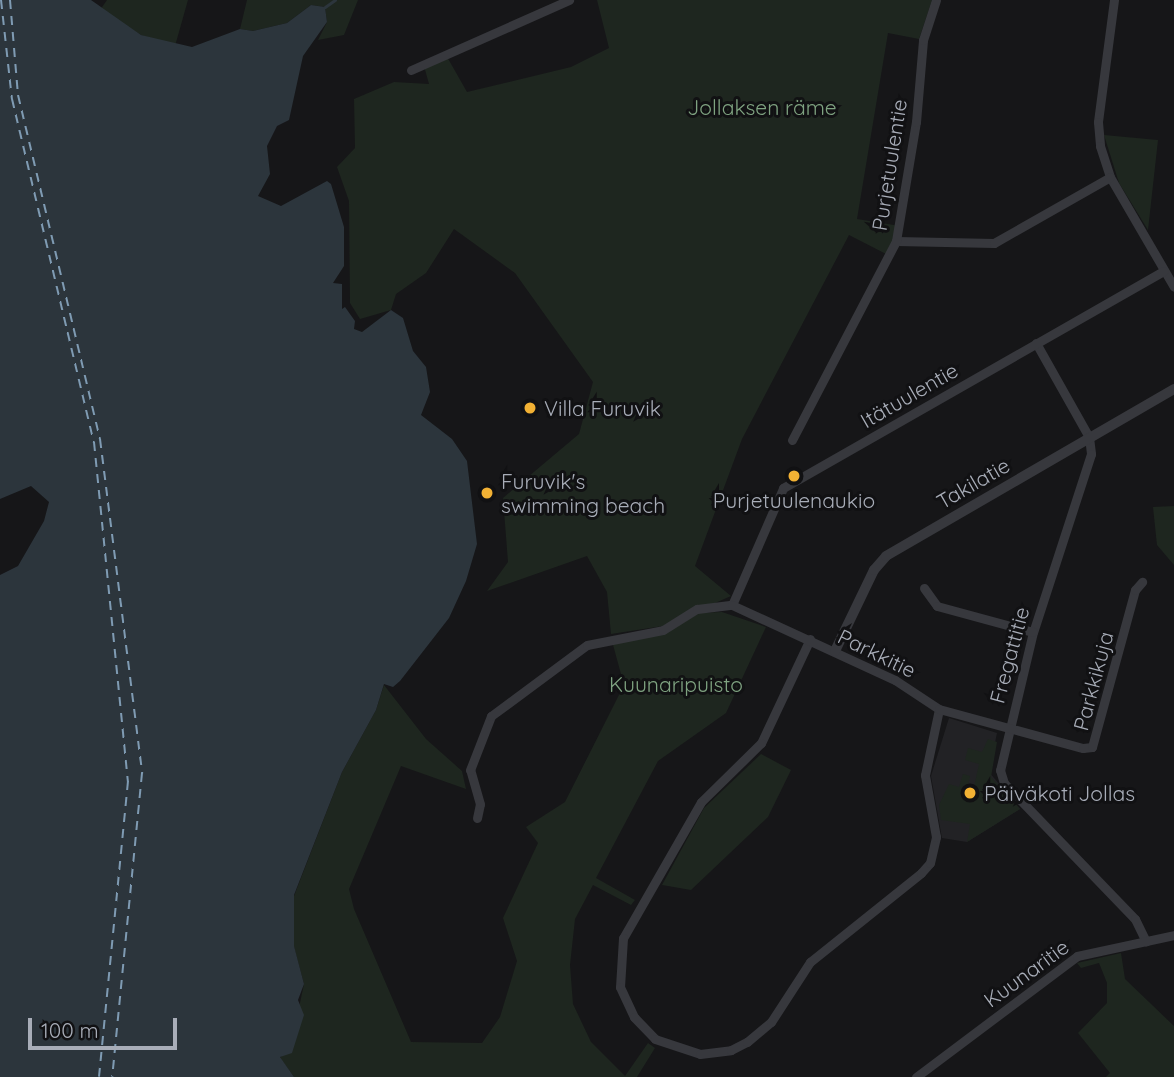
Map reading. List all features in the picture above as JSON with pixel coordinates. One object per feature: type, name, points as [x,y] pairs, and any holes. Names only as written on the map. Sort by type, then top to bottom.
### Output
[{"type":"street","points":[[411,70],[569,0]]},
{"type":"street","name":"Purjetuulentie","points":[[792,440],[896,241],[916,122],[923,40],[936,0]]},
{"type":"street","points":[[1114,0],[1098,122],[1110,177],[1174,287]]},
{"type":"street","points":[[896,241],[994,243],[1110,177]]},
{"type":"street","name":"Itätuulentie","points":[[732,605],[783,488],[1164,271]]},
{"type":"street","points":[[1036,343],[1089,437]]},
{"type":"street","name":"Takilatie","points":[[835,651],[874,570],[886,555],[1174,389]]},
{"type":"street","name":"Fregattitie","points":[[1089,437],[1090,461],[1064,527],[1033,632],[999,764],[1004,783],[1135,919],[1146,942]]},
{"type":"street","name":"Parkkikuja","points":[[1007,727],[1092,747],[1135,590],[1142,582]]},
{"type":"street","points":[[924,588],[937,606],[1033,632]]},
{"type":"street","points":[[477,818],[480,804],[470,770],[491,716],[587,645],[663,630],[697,609],[732,605]]},
{"type":"street","name":"Parkkitie","points":[[732,605],[911,688],[939,709],[1007,727]]},
{"type":"street","points":[[810,639],[761,743],[701,802],[623,938],[620,987],[634,1017],[655,1039],[683,1051],[716,1054],[756,1037],[771,1022],[810,962],[930,863],[936,837],[925,775],[939,709]]},
{"type":"street","name":"Kuunaritie","points":[[916,1077],[1077,956],[1089,950],[1174,935]]},
{"type":"shaded area","points":[[0,0],[91,0],[141,35],[192,47],[240,29],[253,31],[287,23],[311,5],[325,7],[327,22],[303,56],[289,120],[277,126],[267,146],[270,174],[258,196],[281,206],[327,181],[331,184],[344,227],[344,266],[333,283],[342,284],[342,309],[345,307],[355,321],[354,329],[362,332],[391,310],[403,318],[413,351],[426,367],[430,392],[421,415],[452,439],[467,461],[477,544],[466,581],[449,618],[400,681],[393,687],[384,684],[376,710],[342,772],[294,895],[294,946],[304,984],[298,1000],[304,1015],[292,1053],[280,1057],[294,1077],[0,1077],[0,575],[18,566],[44,521],[49,502],[31,486],[0,499]]},
{"type":"shaded area","name":"Päiväkoti Jollas","points":[[949,718],[997,733],[989,772],[1020,809],[967,842],[942,838],[931,776]]},
{"type":"green space","points":[[107,0],[188,0],[175,46],[141,35],[100,10]]},
{"type":"green space","points":[[247,0],[358,0],[344,35],[318,40],[327,22],[325,7],[311,5],[287,23],[253,31],[240,29]]},
{"type":"green space","name":"Jollaksen räme","points":[[597,0],[932,0],[919,39],[888,33],[857,219],[900,226],[888,255],[849,235],[742,439],[695,566],[731,596],[663,626],[611,634],[607,592],[587,556],[487,591],[508,562],[503,498],[579,434],[593,382],[515,273],[454,229],[426,273],[396,294],[391,310],[360,319],[350,303],[349,201],[337,167],[355,148],[354,99],[394,82],[429,84],[424,66],[446,55],[467,92],[571,67],[609,48]]},
{"type":"green space","points":[[1104,135],[1158,140],[1148,230],[1119,183]]},
{"type":"green space","points":[[1174,506],[1174,565],[1157,545],[1153,507]]},
{"type":"green space","name":"Kuunaripuisto","points":[[722,612],[766,627],[726,713],[658,761],[596,878],[635,900],[631,905],[593,885],[575,919],[570,965],[573,1004],[591,1042],[625,1076],[648,1043],[655,1048],[637,1077],[294,1077],[280,1058],[291,1045],[304,984],[294,947],[294,896],[342,772],[376,710],[384,685],[426,739],[462,771],[466,789],[401,766],[349,889],[354,909],[411,1042],[482,1043],[500,1017],[517,961],[503,918],[538,843],[526,827],[565,802],[624,685],[612,641],[666,633],[699,613]]},
{"type":"green space","points":[[988,739],[997,742],[991,777],[1020,809],[967,842],[970,824],[941,820],[939,805],[949,784],[959,787],[963,774],[970,776],[968,786],[974,787],[979,764],[965,760],[968,748],[982,752]]},
{"type":"green space","points":[[761,754],[791,770],[768,817],[691,890],[662,885],[704,808]]},
{"type":"green space","points":[[1121,953],[1125,979],[1174,1026],[1174,1077],[1106,1077],[1110,1073],[1078,1033],[1107,1003],[1107,983],[1099,963],[1081,968],[1077,963]]},
{"type":"waterway","points":[[325,7],[335,0]]},
{"type":"ferry route","points":[[1,0],[12,99],[94,442],[128,781],[99,1077]]},
{"type":"ferry route","points":[[10,0],[18,95],[100,439],[142,773],[112,1077]]},
{"type":"place","name":"Villa Furuvik","points":[[530,408]]},
{"type":"place","name":"Purjetuulenaukio","points":[[794,476]]},
{"type":"place","name":"Furuvik's swimming beach","points":[[487,493]]},
{"type":"place","name":"Päiväkoti Jollas","points":[[970,793]]}]
